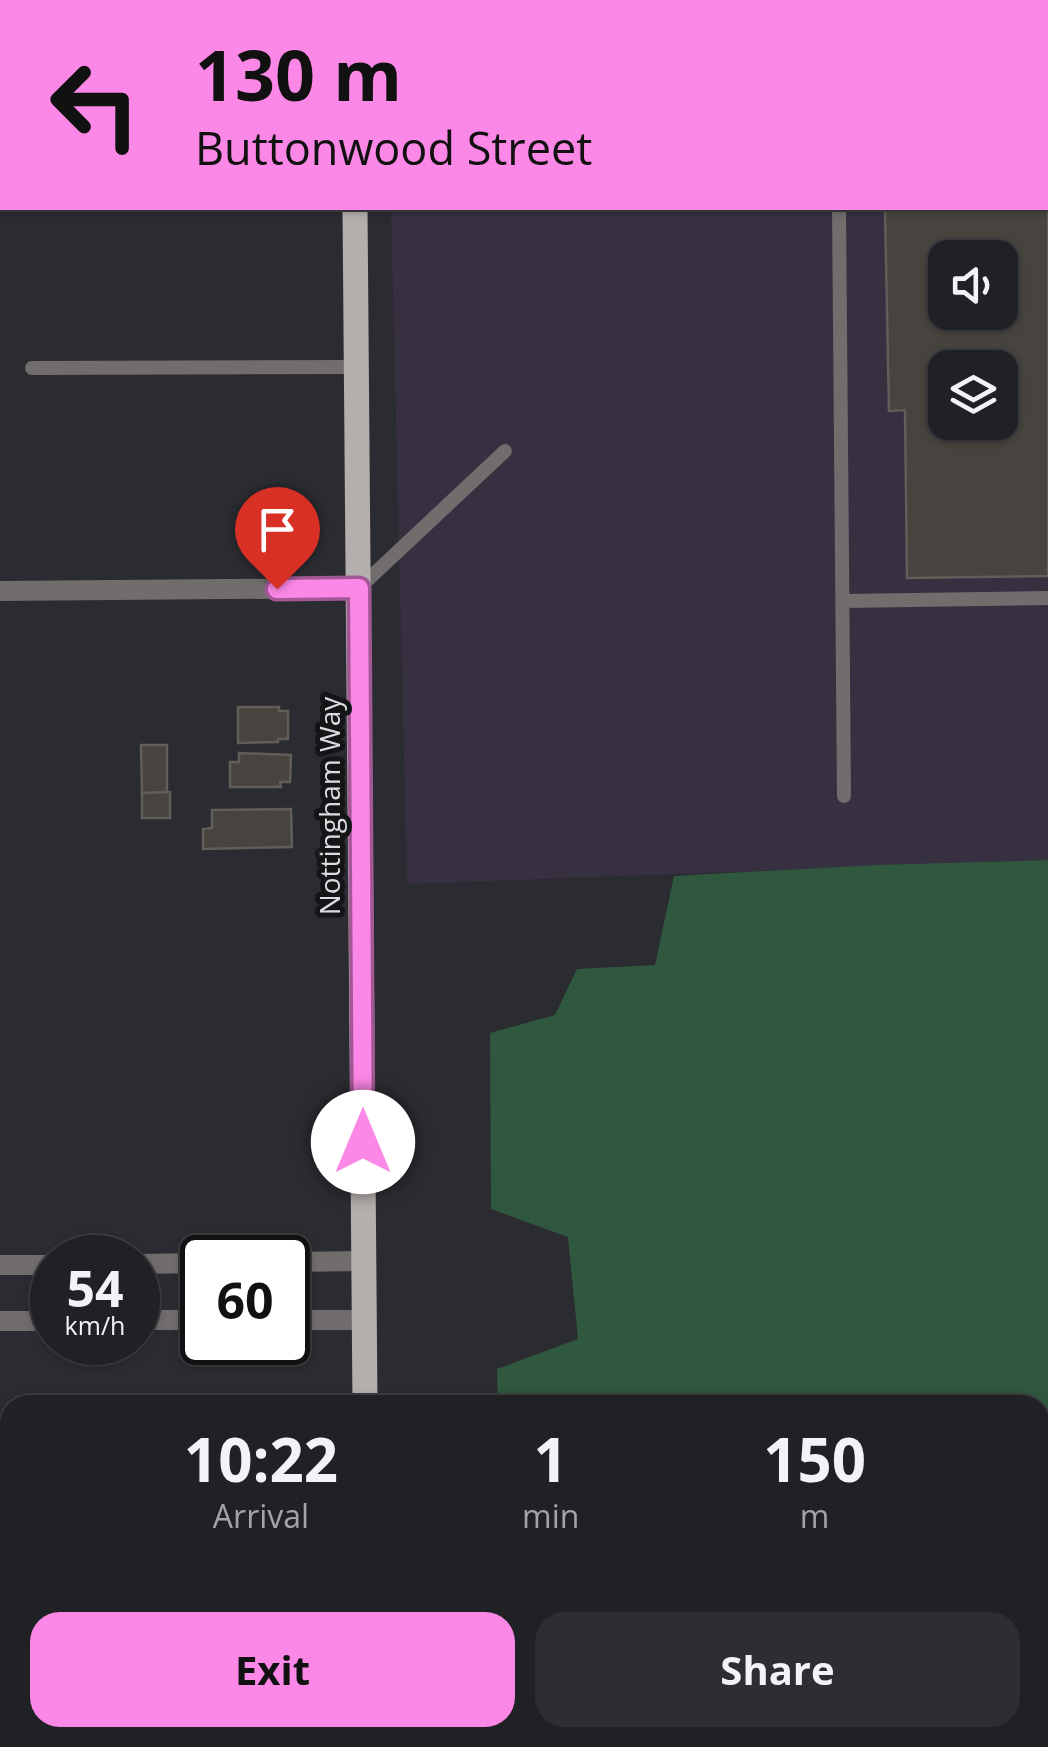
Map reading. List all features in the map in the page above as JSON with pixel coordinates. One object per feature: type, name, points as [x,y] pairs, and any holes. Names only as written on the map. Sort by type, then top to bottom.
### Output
[{"type":"main road","name":"Nottingham Way","points":[[354,210],[365,1395]]},
{"type":"street","points":[[0,591],[359,588]]},
{"type":"street","points":[[310,1262],[364,1261]]},
{"type":"street","points":[[0,1265],[30,1264]]},
{"type":"street","points":[[310,1320],[364,1320]]},
{"type":"street","points":[[0,1321],[30,1321]]},
{"type":"lane","points":[[839,210],[844,796]]},
{"type":"lane","points":[[32,368],[356,366]]},
{"type":"lane","points":[[359,588],[504,451]]},
{"type":"lane","points":[[843,601],[1048,598]]},
{"type":"shaded area","points":[[391,210],[1048,210],[1048,860],[407,884]]},
{"type":"green space","points":[[1048,860],[1048,1395],[498,1395],[497,1369],[578,1339],[568,1237],[491,1209],[490,1033],[555,1015],[577,969],[655,965],[674,876]]},
{"type":"building","points":[[885,210],[1048,210],[1048,576],[907,578],[905,410],[889,411]]},
{"type":"building","points":[[238,707],[279,707],[279,711],[288,711],[288,739],[238,743]]},
{"type":"building","points":[[141,745],[167,745],[167,793],[142,793]]},
{"type":"building","points":[[239,753],[291,755],[290,782],[280,782],[281,787],[230,787],[230,762],[239,762]]},
{"type":"building","points":[[170,792],[170,818],[142,818],[142,793]]},
{"type":"building","points":[[291,809],[292,847],[203,849],[203,829],[212,828],[212,810]]},
{"type":"route","points":[[277,589],[359,588],[363,1142]]}]
